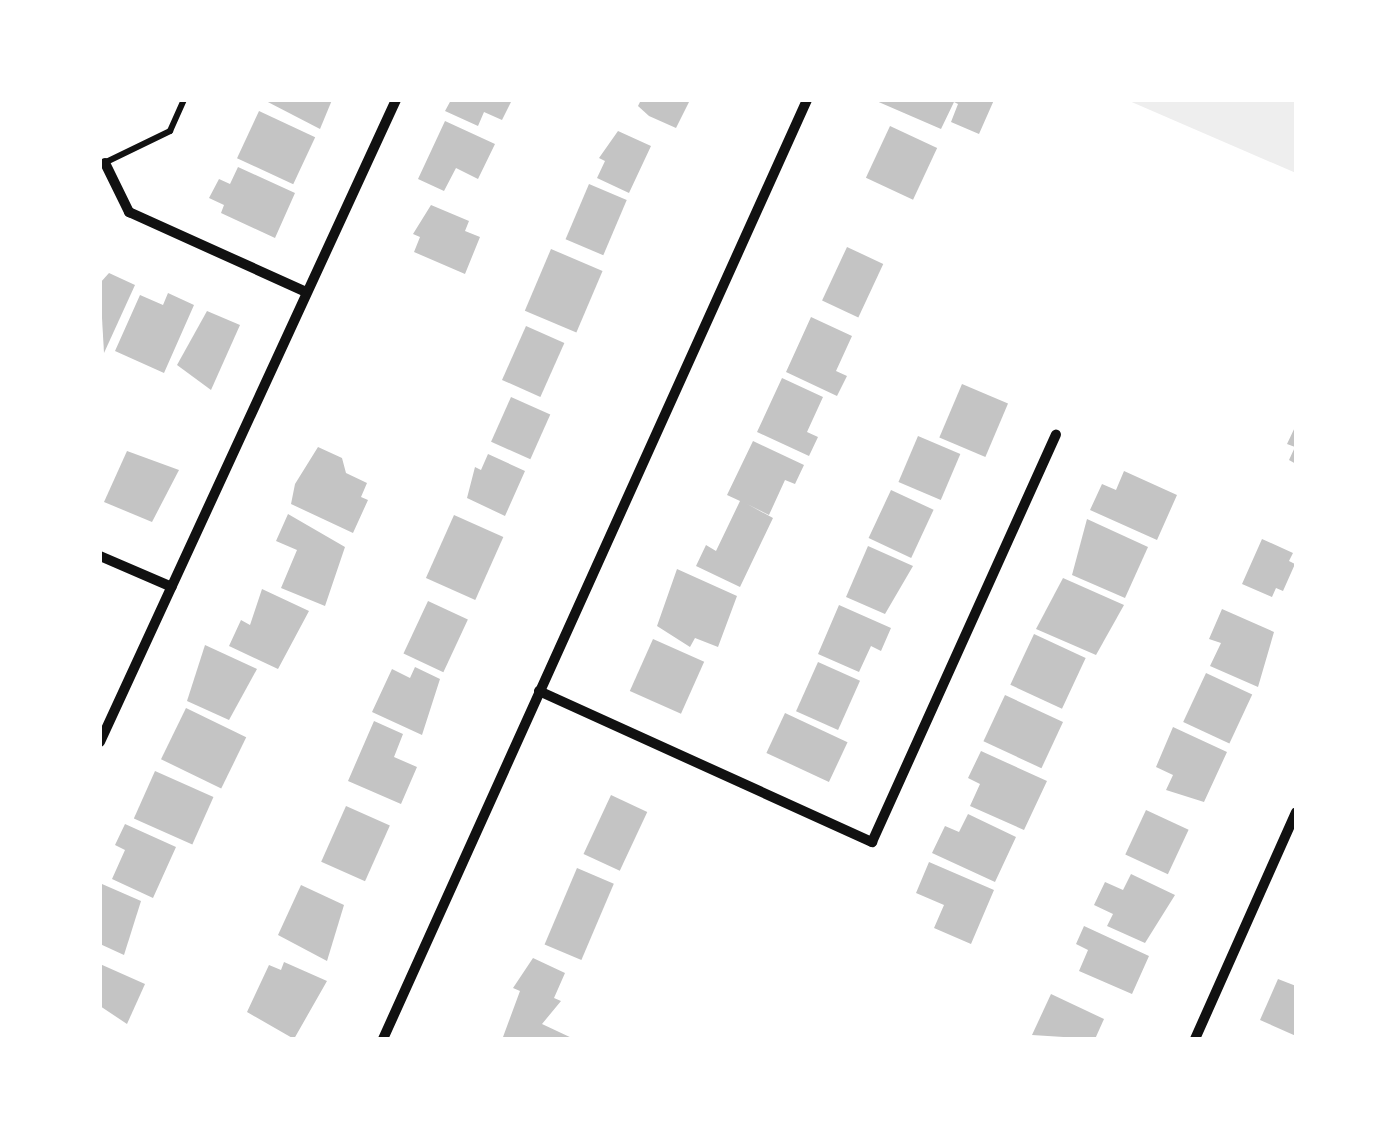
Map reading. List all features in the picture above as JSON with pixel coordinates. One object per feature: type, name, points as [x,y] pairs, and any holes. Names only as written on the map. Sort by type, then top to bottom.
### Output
[{"type":"street","points":[[100,742],[396,100]]},
{"type":"street","points":[[382,1039],[807,100]]},
{"type":"street","points":[[102,164],[129,212],[306,292]]},
{"type":"street","points":[[539,691],[872,842],[1056,435]]},
{"type":"street","points":[[100,556],[172,587]]},
{"type":"street","points":[[1196,1039],[1296,812]]},
{"type":"lane","points":[[102,164],[170,131],[184,100]]},
{"type":"shaded area","points":[[1127,100],[1296,100],[1296,173]]},
{"type":"building","points":[[264,100],[332,100],[320,129]]},
{"type":"building","points":[[451,100],[512,100],[502,120],[484,112],[478,126],[445,111]]},
{"type":"building","points":[[641,100],[690,100],[676,128],[649,116],[638,106]]},
{"type":"building","points":[[874,100],[994,100],[979,134],[951,122],[958,104],[954,102],[941,129]]},
{"type":"building","points":[[259,111],[315,137],[293,184],[237,158]]},
{"type":"building","points":[[445,121],[495,144],[478,179],[456,168],[444,191],[418,179]]},
{"type":"building","points":[[890,126],[937,148],[913,200],[866,178]]},
{"type":"building","points":[[618,131],[651,146],[629,193],[597,178],[605,161],[599,158]]},
{"type":"building","points":[[238,167],[295,193],[275,238],[221,213],[224,205],[209,198],[219,179],[230,184]]},
{"type":"building","points":[[589,184],[627,200],[603,255],[566,239]]},
{"type":"building","points":[[431,205],[469,221],[465,231],[480,237],[465,274],[414,252],[420,237],[413,234]]},
{"type":"building","points":[[847,247],[883,264],[858,317],[822,300]]},
{"type":"building","points":[[551,249],[603,271],[576,333],[525,311]]},
{"type":"building","points":[[109,273],[135,285],[104,353],[100,283]]},
{"type":"building","points":[[168,293],[194,305],[164,373],[115,351],[140,295],[163,305]]},
{"type":"building","points":[[207,311],[240,325],[211,390],[177,365]]},
{"type":"building","points":[[811,317],[852,336],[836,371],[847,376],[837,396],[786,372]]},
{"type":"building","points":[[526,326],[564,343],[540,397],[502,380]]},
{"type":"building","points":[[782,378],[823,397],[807,432],[818,437],[809,456],[757,432]]},
{"type":"building","points":[[962,384],[1008,404],[985,457],[939,437]]},
{"type":"building","points":[[511,397],[550,414],[530,459],[491,442]]},
{"type":"building","points":[[1296,425],[1296,464],[1289,460],[1295,447],[1287,444]]},
{"type":"building","points":[[918,436],[960,454],[941,500],[898,482]]},
{"type":"building","points":[[753,441],[804,465],[795,484],[785,480],[769,515],[747,504],[773,518],[740,587],[696,566],[706,545],[716,551],[740,501],[727,495]]},
{"type":"building","points":[[318,447],[342,458],[346,473],[367,483],[361,497],[368,500],[353,533],[291,504],[295,484]]},
{"type":"building","points":[[127,451],[179,470],[152,522],[104,502]]},
{"type":"building","points":[[488,454],[525,471],[505,516],[467,498],[475,467],[481,470]]},
{"type":"building","points":[[1124,471],[1177,495],[1157,540],[1090,510],[1102,484],[1116,490]]},
{"type":"building","points":[[891,490],[934,510],[911,558],[869,538]]},
{"type":"building","points":[[288,514],[345,547],[325,606],[281,588],[297,550],[276,541]]},
{"type":"building","points":[[454,515],[503,537],[475,600],[426,578]]},
{"type":"building","points":[[1087,519],[1148,547],[1125,598],[1072,575]]},
{"type":"building","points":[[1262,539],[1293,553],[1289,561],[1295,564],[1283,591],[1276,588],[1272,597],[1242,584]]},
{"type":"building","points":[[868,546],[913,566],[885,614],[846,597]]},
{"type":"building","points":[[677,569],[737,596],[718,647],[695,638],[690,647],[657,626]]},
{"type":"building","points":[[1063,578],[1124,605],[1096,655],[1036,629]]},
{"type":"building","points":[[262,589],[309,611],[278,669],[229,646],[241,620],[250,625]]},
{"type":"building","points":[[428,601],[468,620],[443,672],[403,654]]},
{"type":"building","points":[[839,605],[891,628],[881,651],[871,646],[859,672],[818,654]]},
{"type":"building","points":[[1222,609],[1274,632],[1258,687],[1210,666],[1221,643],[1209,639]]},
{"type":"building","points":[[1034,634],[1086,658],[1062,709],[1010,685]]},
{"type":"building","points":[[653,639],[704,662],[681,714],[630,691]]},
{"type":"building","points":[[205,645],[257,669],[229,720],[187,701]]},
{"type":"building","points":[[818,662],[860,681],[838,730],[796,711]]},
{"type":"building","points":[[415,667],[440,679],[422,735],[372,712],[392,669],[410,678]]},
{"type":"building","points":[[1206,673],[1252,695],[1229,743],[1183,722]]},
{"type":"building","points":[[1005,695],[1063,722],[1041,768],[983,741]]},
{"type":"building","points":[[186,708],[246,737],[221,789],[161,759]]},
{"type":"building","points":[[785,713],[848,742],[829,782],[766,753]]},
{"type":"building","points":[[374,721],[403,734],[394,757],[417,767],[401,804],[348,781]]},
{"type":"building","points":[[1173,727],[1227,752],[1204,802],[1166,790],[1173,775],[1156,767]]},
{"type":"building","points":[[981,751],[1047,781],[1024,830],[970,806],[980,784],[968,778]]},
{"type":"building","points":[[155,771],[213,797],[192,845],[134,819]]},
{"type":"building","points":[[611,795],[647,812],[620,871],[584,854]]},
{"type":"building","points":[[346,806],[390,826],[365,881],[321,862]]},
{"type":"building","points":[[1146,810],[1189,830],[1168,874],[1125,854]]},
{"type":"building","points":[[968,814],[1016,837],[995,882],[932,853],[945,826],[959,832]]},
{"type":"building","points":[[125,824],[176,847],[153,898],[112,879],[125,850],[115,845]]},
{"type":"building","points":[[929,862],[994,890],[971,944],[934,928],[944,905],[916,893]]},
{"type":"building","points":[[577,868],[614,884],[581,960],[545,944]]},
{"type":"building","points":[[1131,874],[1175,895],[1145,943],[1107,926],[1113,914],[1094,905],[1105,882],[1123,890]]},
{"type":"building","points":[[102,884],[141,901],[124,955],[100,944]]},
{"type":"building","points":[[301,885],[344,905],[327,961],[278,935]]},
{"type":"building","points":[[1084,926],[1149,956],[1132,994],[1079,971],[1088,950],[1076,944]]},
{"type":"building","points":[[533,958],[565,973],[554,998],[561,1001],[542,1024],[574,1039],[503,1037],[520,991],[513,988]]},
{"type":"building","points":[[284,962],[327,981],[294,1039],[247,1012],[269,965],[281,970]]},
{"type":"building","points":[[100,964],[145,984],[127,1024],[100,1006]]},
{"type":"building","points":[[1278,979],[1296,986],[1296,1036],[1260,1020]]},
{"type":"building","points":[[1051,994],[1104,1019],[1095,1039],[1032,1035]]}]
